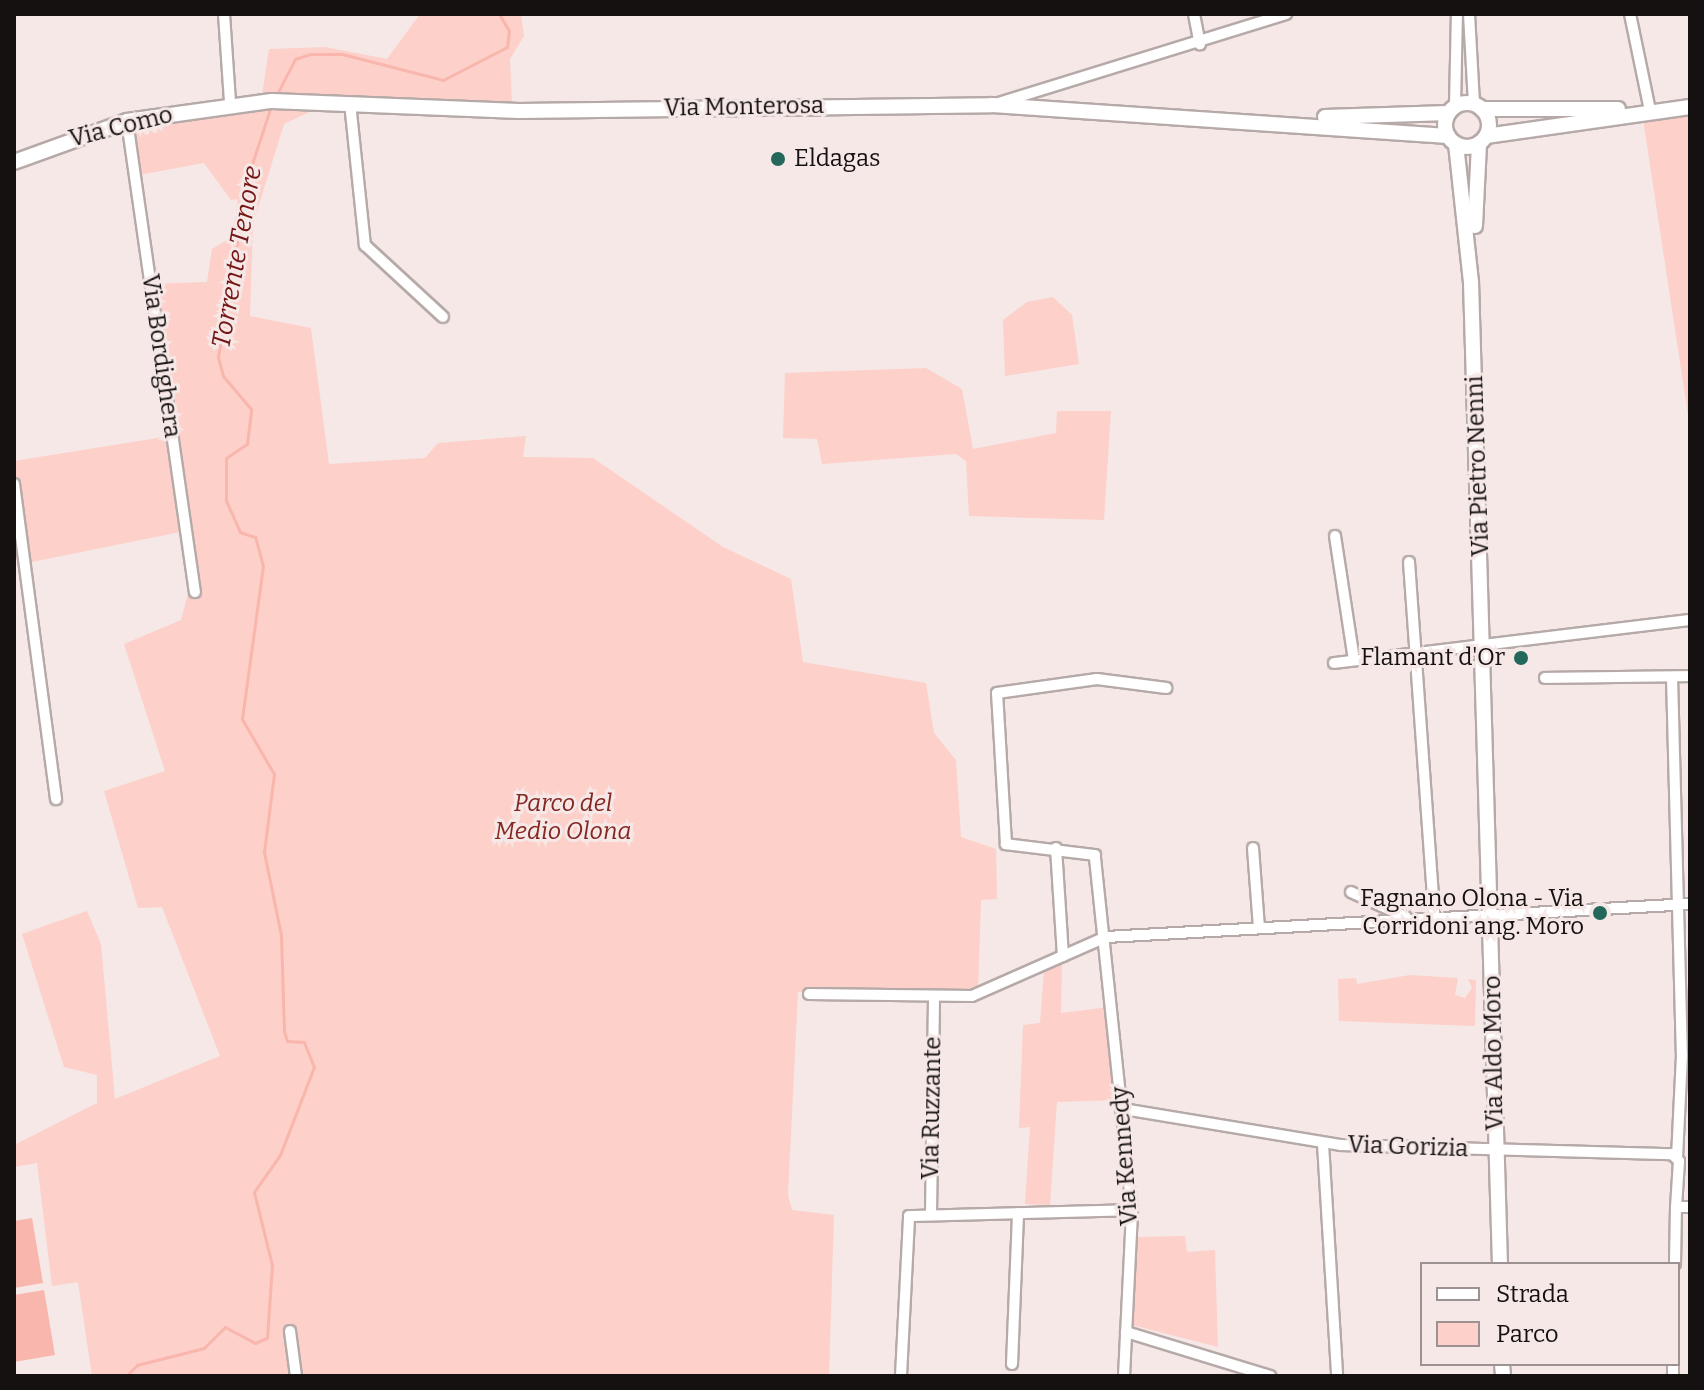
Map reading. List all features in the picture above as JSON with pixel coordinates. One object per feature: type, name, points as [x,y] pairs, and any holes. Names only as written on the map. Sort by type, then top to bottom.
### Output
[{"type":"main road","name":"Via Monterosa","points":[[230,103],[292,101],[519,111],[992,105],[1257,119],[1452,140],[1482,140]]},
{"type":"main road","name":"Via Como","points":[[14,162],[127,121],[230,103]]},
{"type":"main road","name":"Via Monterosa","points":[[1257,119],[1478,107]]},
{"type":"main road","name":"Via Pietro Nenni","points":[[1471,282],[1482,140],[1478,107]]},
{"type":"main road","points":[[1478,107],[1650,111]]},
{"type":"main road","points":[[1482,140],[1690,107]]},
{"type":"main road","name":"Via Pietro Nenni","points":[[1451,110],[1452,140],[1471,282],[1484,650]]},
{"type":"main road","name":"Via Aldo Moro","points":[[1484,650],[1500,1262]]},
{"type":"street","points":[[224,14],[230,103]]},
{"type":"street","points":[[1194,14],[1200,44]]},
{"type":"street","points":[[992,105],[1200,44],[1286,14]]},
{"type":"street","points":[[1451,110],[1457,14]]},
{"type":"street","points":[[1469,14],[1478,107]]},
{"type":"street","points":[[1630,14],[1650,111]]},
{"type":"street","points":[[350,103],[365,245],[443,317]]},
{"type":"street","name":"Via Bordighera","points":[[127,121],[195,592]]},
{"type":"street","points":[[14,484],[56,799]]},
{"type":"street","points":[[1335,536],[1354,660]]},
{"type":"street","points":[[1409,562],[1411,652],[1434,915]]},
{"type":"street","points":[[14,595],[26,592]]},
{"type":"street","points":[[1334,663],[1411,652],[1484,650],[1690,620]]},
{"type":"street","points":[[1545,678],[1690,676]]},
{"type":"street","points":[[1672,677],[1684,904],[1675,1262]]},
{"type":"street","points":[[1063,956],[1056,848],[1006,844],[997,693],[1097,679],[1166,688]]},
{"type":"street","name":"Via Kennedy","points":[[1056,848],[1095,855],[1106,937],[1132,1210],[1124,1376]]},
{"type":"street","points":[[1253,848],[1259,927]]},
{"type":"street","points":[[1351,892],[1406,917]]},
{"type":"street","points":[[809,994],[934,1001],[972,996],[1106,937],[1434,915],[1684,904]]},
{"type":"street","name":"Via Ruzzante","points":[[931,1214],[934,1001]]},
{"type":"street","name":"Via Gorizia","points":[[1123,1109],[1323,1144],[1497,1154],[1677,1156]]},
{"type":"street","points":[[1323,1144],[1337,1376]]},
{"type":"street","points":[[1676,1207],[1690,1207]]},
{"type":"street","points":[[901,1376],[909,1216],[1132,1210]]},
{"type":"street","points":[[1012,1364],[1018,1213]]},
{"type":"street","points":[[290,1331],[296,1376]]},
{"type":"street","points":[[1126,1332],[1270,1376]]},
{"type":"green space","points":[[420,14],[521,14],[524,36],[510,59],[512,103],[262,95],[269,49],[325,47],[387,59]]},
{"type":"green space","name":"Parco del Medio Olona","points":[[267,106],[318,108],[284,124],[253,224],[250,316],[311,328],[329,464],[425,458],[438,443],[526,436],[523,457],[593,458],[723,547],[791,579],[803,662],[926,683],[934,733],[956,760],[961,837],[996,849],[997,899],[981,900],[978,991],[798,992],[788,1195],[792,1210],[834,1215],[829,1376],[92,1376],[78,1282],[52,1286],[37,1163],[14,1167],[14,1145],[97,1103],[97,1075],[64,1067],[22,934],[87,911],[101,944],[115,1099],[220,1056],[162,907],[138,908],[104,791],[165,771],[124,644],[181,620],[197,559],[190,530],[17,565],[14,461],[170,436],[146,284],[207,282],[212,249],[232,237],[238,199],[231,200],[204,163],[139,175],[132,127]]},
{"type":"green space","points":[[1690,114],[1690,428],[1643,119]]},
{"type":"green space","points":[[1053,297],[1072,315],[1079,364],[1005,376],[1003,320],[1027,302]]},
{"type":"green space","points":[[926,368],[962,389],[973,449],[1056,433],[1057,411],[1111,411],[1104,520],[969,516],[966,461],[956,454],[822,464],[817,439],[783,438],[785,373]]},
{"type":"green space","points":[[1062,964],[1061,1013],[1109,1007],[1117,1100],[1057,1102],[1050,1205],[1025,1204],[1030,1127],[1019,1128],[1023,1025],[1040,1023],[1044,970]]},
{"type":"green space","points":[[1410,975],[1458,978],[1455,995],[1465,998],[1472,988],[1468,979],[1476,980],[1475,1026],[1339,1021],[1338,979],[1356,978],[1357,984]]},
{"type":"green space","points":[[1185,1236],[1187,1252],[1215,1250],[1218,1347],[1132,1325],[1137,1237]]},
{"type":"shaded area","points":[[32,1218],[43,1283],[14,1288],[14,1221]]},
{"type":"shaded area","points":[[44,1290],[55,1355],[14,1362],[14,1295]]},
{"type":"waterway","name":"Torrente Tenore","points":[[276,96],[295,59],[310,54],[342,54],[443,80],[507,47],[509,31],[499,14]]},
{"type":"waterway","name":"Torrente Tenore","points":[[126,1376],[137,1365],[204,1348],[225,1327],[255,1343],[267,1338],[272,1265],[254,1192],[280,1155],[314,1067],[304,1042],[287,1041],[284,1031],[281,935],[264,852],[274,774],[242,719],[263,566],[255,537],[240,532],[226,501],[226,458],[247,444],[251,409],[223,376],[218,357],[248,176],[271,106]]},
{"type":"place","name":"Eldagas","points":[[778,159]]},
{"type":"place","name":"Flamant d'Or","points":[[1521,658]]},
{"type":"place","name":"Fagnano Olona - Via Corridoni ang. Moro","points":[[1600,913]]}]
